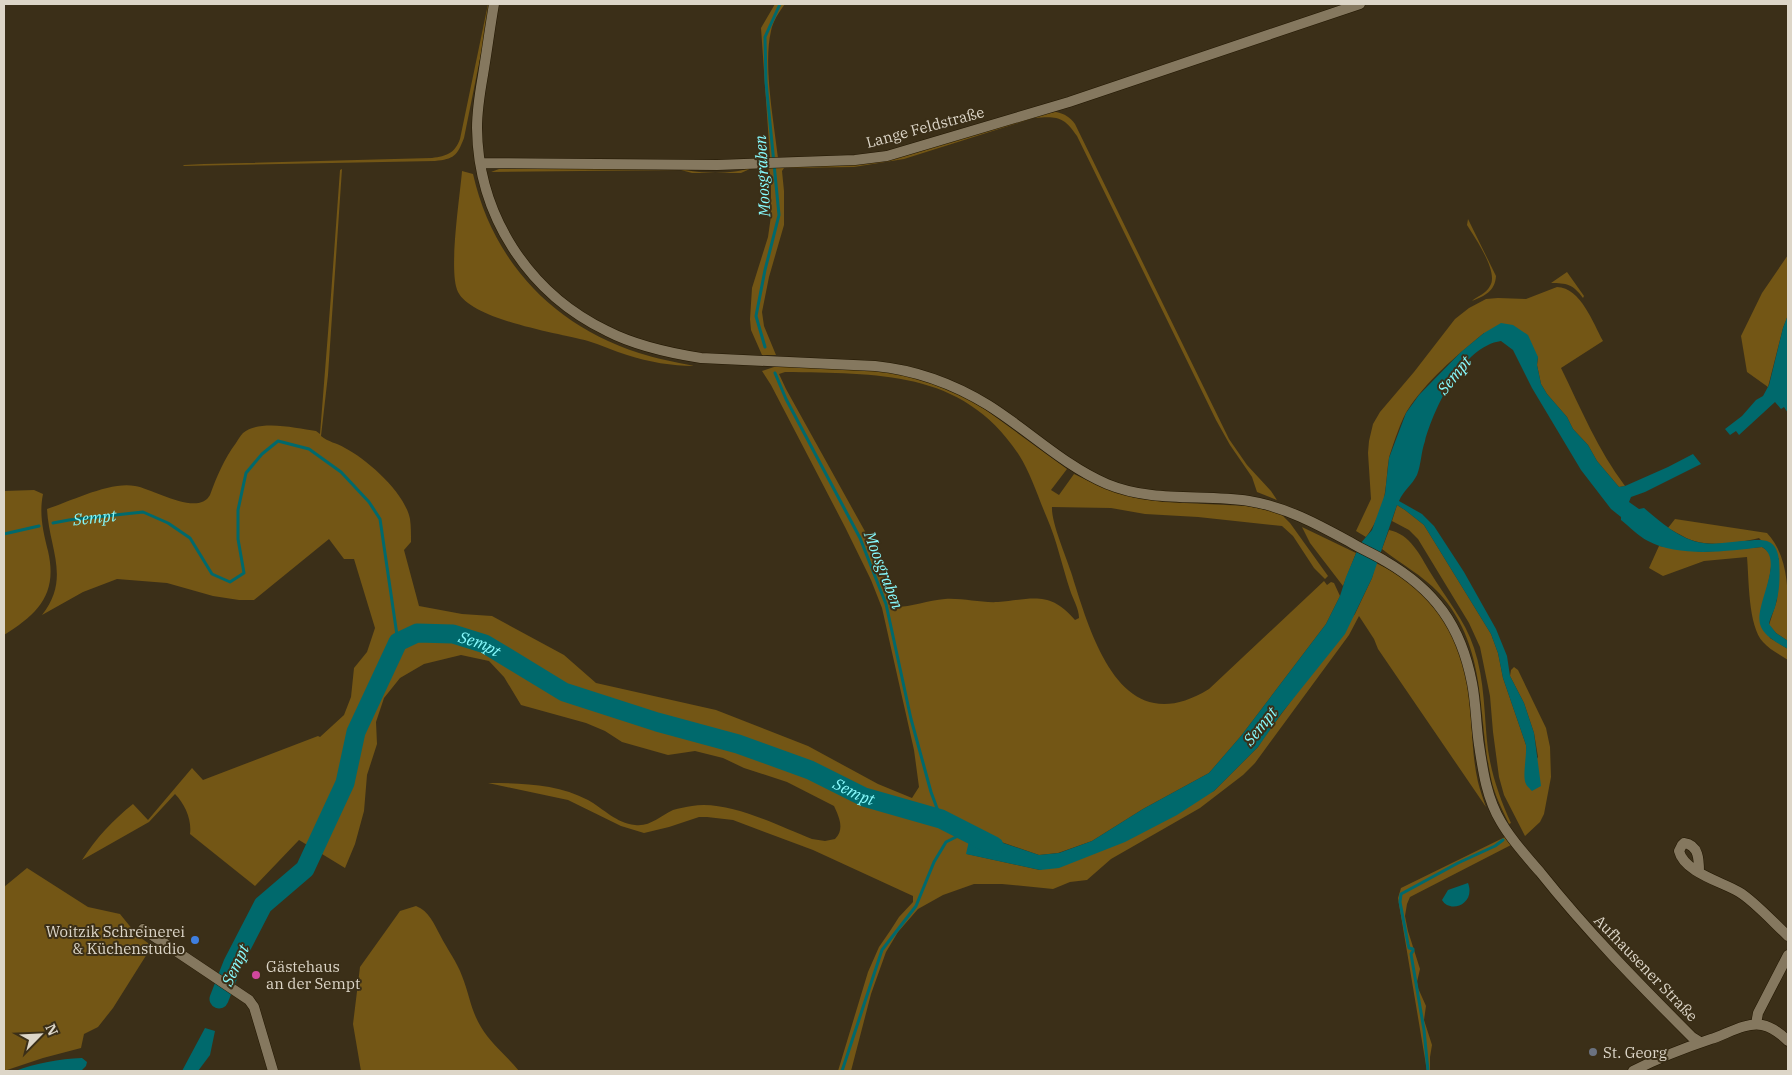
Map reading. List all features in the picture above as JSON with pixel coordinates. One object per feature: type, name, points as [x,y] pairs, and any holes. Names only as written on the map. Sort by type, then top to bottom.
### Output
[{"type":"street","name":"Aufhausener Straße","points":[[494,4],[478,106],[477,128],[484,185],[494,213],[513,251],[547,290],[571,310],[607,331],[646,346],[673,353],[701,358],[838,363],[901,369],[924,374],[964,391],[988,405],[1065,461],[1108,484],[1147,495],[1248,501],[1274,506],[1323,526],[1384,560],[1431,595],[1450,620],[1457,634],[1463,648],[1472,685],[1484,778],[1493,806],[1512,839],[1595,938],[1692,1037],[1700,1042],[1756,1024]]},
{"type":"street","name":"Lange Feldstraße","points":[[480,163],[717,166],[855,160],[898,153],[1069,102],[1360,4]]},
{"type":"street","points":[[1699,872],[1740,892],[1788,936]]},
{"type":"street","points":[[143,929],[219,981],[243,995],[254,1007],[273,1071]]},
{"type":"street","points":[[1788,955],[1758,1012],[1756,1024],[1772,1028],[1788,1041]]},
{"type":"street","points":[[1633,1071],[1700,1042]]},
{"type":"shaded area","points":[[488,4],[491,4],[464,138],[457,153],[451,158],[435,161],[183,166],[432,158],[450,153],[456,148],[460,139]]},
{"type":"shaded area","points":[[775,4],[785,4],[773,24],[769,45],[770,94],[778,158],[770,158],[761,28]]},
{"type":"shaded area","points":[[1056,112],[1071,119],[1229,439],[1247,465],[1277,500],[1257,492],[1252,477],[1230,445],[1077,136],[1068,124],[1059,119],[1048,117],[1034,118],[904,159],[854,167],[784,168],[782,171],[784,225],[769,277],[762,312],[764,326],[776,355],[762,355],[751,330],[750,319],[752,288],[768,237],[771,216],[771,182],[768,167],[752,168],[741,173],[717,173],[744,170],[752,167],[857,164],[1047,113]]},
{"type":"shaded area","points":[[342,169],[328,375],[321,436],[364,460],[393,488],[407,509],[410,519],[411,542],[404,550],[419,606],[462,614],[492,616],[564,655],[596,683],[716,710],[808,746],[878,784],[912,798],[919,787],[914,750],[882,608],[871,580],[845,527],[762,371],[777,366],[900,372],[926,378],[968,397],[1067,469],[1051,490],[1059,495],[1074,474],[1131,497],[1164,502],[1247,506],[1280,513],[1290,523],[1328,576],[1325,579],[1314,568],[1293,536],[1282,526],[1198,517],[1145,514],[1111,508],[1052,507],[1056,530],[1088,625],[1114,675],[1131,693],[1153,703],[1178,702],[1209,689],[1324,581],[1327,585],[1331,582],[1334,583],[1340,596],[1326,624],[1241,736],[1209,773],[1143,809],[1092,841],[1058,853],[1039,855],[972,832],[967,854],[1040,870],[1214,791],[1258,747],[1355,614],[1372,578],[1376,563],[1412,585],[1440,614],[1450,631],[1464,669],[1470,701],[1476,771],[1486,807],[1378,649],[1374,639],[1359,616],[1349,635],[1255,763],[1243,775],[1200,808],[1111,859],[1087,880],[1070,882],[1053,889],[1002,884],[974,884],[943,895],[918,909],[898,932],[886,952],[871,994],[851,1071],[838,1071],[868,972],[879,947],[899,917],[913,902],[913,896],[813,850],[733,820],[699,817],[644,833],[621,826],[568,800],[488,783],[526,784],[564,791],[588,800],[610,815],[628,824],[640,825],[650,823],[675,809],[706,805],[737,810],[812,839],[825,841],[835,839],[840,831],[838,814],[834,806],[787,782],[744,768],[723,758],[695,751],[668,755],[622,742],[605,731],[586,723],[521,705],[504,677],[489,661],[461,655],[424,664],[400,678],[384,698],[376,722],[377,744],[367,775],[364,811],[355,844],[345,868],[299,840],[255,886],[190,834],[187,812],[175,794],[149,822],[82,860],[105,830],[133,804],[148,820],[192,768],[203,780],[318,736],[320,737],[344,715],[351,697],[354,668],[367,652],[375,628],[354,559],[344,559],[329,539],[254,600],[213,596],[167,583],[117,579],[83,592],[42,615],[51,601],[57,576],[47,509],[103,489],[125,485],[143,488],[186,503],[204,501],[210,495],[221,468],[243,433],[259,426],[268,425],[316,431],[320,434],[340,170]],"holes":[[[785,372],[885,376],[916,382],[945,391],[972,406],[997,427],[1023,462],[1054,536],[1079,618],[1075,620],[1066,610],[1049,600],[1031,598],[998,602],[945,599],[895,607],[877,553],[786,389],[779,374]]]},
{"type":"shaded area","points":[[499,169],[681,169],[717,173],[692,173],[681,170],[491,172]]},
{"type":"shaded area","points":[[462,171],[473,174],[482,206],[495,235],[512,262],[531,286],[554,307],[580,326],[608,341],[639,353],[694,366],[652,362],[588,341],[497,318],[466,302],[458,292],[454,268]]},
{"type":"shaded area","points":[[1468,219],[1496,276],[1494,286],[1481,297],[1472,301],[1486,291],[1492,280],[1485,255],[1467,225]]},
{"type":"shaded area","points":[[1788,255],[1788,315],[1768,387],[1747,372],[1741,336],[1762,293]]},
{"type":"shaded area","points":[[1567,272],[1584,296],[1583,298],[1569,285],[1551,283]]},
{"type":"shaded area","points":[[1557,287],[1573,293],[1579,300],[1603,341],[1561,368],[1598,444],[1625,486],[1619,487],[1597,461],[1588,445],[1573,429],[1567,417],[1547,394],[1541,384],[1537,365],[1538,357],[1484,333],[1432,379],[1407,411],[1399,427],[1389,458],[1383,503],[1378,516],[1366,537],[1356,531],[1371,499],[1368,453],[1373,424],[1380,412],[1455,319],[1469,308],[1486,299],[1526,299]]},
{"type":"shaded area","points":[[34,490],[43,494],[43,529],[48,551],[50,579],[47,591],[36,611],[4,635],[4,491]]},
{"type":"shaded area","points":[[1397,505],[1424,525],[1491,634],[1498,653],[1503,678],[1526,745],[1525,778],[1538,757],[1534,733],[1524,703],[1510,676],[1511,670],[1514,667],[1518,670],[1546,728],[1550,747],[1551,777],[1544,814],[1540,822],[1525,836],[1504,795],[1499,777],[1490,696],[1480,647],[1469,623],[1418,539],[1409,530],[1392,521]]},
{"type":"shaded area","points":[[1675,519],[1767,533],[1781,556],[1785,569],[1788,598],[1788,641],[1776,633],[1769,625],[1777,600],[1779,559],[1759,538],[1718,544],[1690,539],[1668,528]]},
{"type":"shaded area","points":[[1302,527],[1356,553],[1343,586],[1310,543]]},
{"type":"shaded area","points":[[1389,530],[1403,536],[1414,546],[1460,618],[1470,638],[1478,660],[1490,760],[1503,805],[1511,823],[1509,824],[1492,784],[1478,681],[1466,636],[1455,614],[1439,593],[1419,575],[1382,549]]},
{"type":"shaded area","points":[[1659,546],[1703,552],[1762,547],[1767,551],[1771,559],[1771,571],[1760,614],[1770,638],[1788,649],[1788,660],[1763,642],[1754,625],[1750,602],[1747,557],[1704,561],[1663,576],[1649,568]]},
{"type":"shaded area","points":[[1505,837],[1511,845],[1410,897],[1407,904],[1405,916],[1420,969],[1417,982],[1426,1006],[1424,1020],[1432,1045],[1430,1071],[1427,1071],[1398,898],[1401,888]]},
{"type":"shaded area","points":[[27,868],[88,907],[120,914],[137,935],[152,946],[113,1008],[98,1027],[84,1034],[81,1048],[4,1071],[4,887]]},
{"type":"shaded area","points":[[416,906],[421,908],[431,918],[457,966],[481,1027],[489,1039],[519,1071],[361,1071],[353,1024],[360,967],[400,911]]},
{"type":"water","points":[[1788,315],[1788,413],[1784,407],[1781,409],[1775,402],[1739,435],[1736,431],[1730,435],[1725,429],[1742,416],[1756,400],[1763,396],[1769,385]]},
{"type":"water","points":[[1501,323],[1513,325],[1528,335],[1538,357],[1537,365],[1541,384],[1567,417],[1573,429],[1588,445],[1597,461],[1619,487],[1668,467],[1693,454],[1701,464],[1631,497],[1629,502],[1639,509],[1644,508],[1671,530],[1695,541],[1712,544],[1761,540],[1774,546],[1779,560],[1779,582],[1775,606],[1769,624],[1776,633],[1788,641],[1788,649],[1768,636],[1760,624],[1761,605],[1770,572],[1771,562],[1768,553],[1762,547],[1704,552],[1674,550],[1648,541],[1637,534],[1611,509],[1581,470],[1532,388],[1513,350],[1501,341],[1487,345],[1474,354],[1452,381],[1429,427],[1417,475],[1399,501],[1422,514],[1434,526],[1464,572],[1496,629],[1507,656],[1510,676],[1524,703],[1534,733],[1541,786],[1532,791],[1525,781],[1526,745],[1503,678],[1498,653],[1491,634],[1424,525],[1397,505],[1372,578],[1345,634],[1281,714],[1258,747],[1214,791],[1177,815],[1125,842],[1059,868],[1040,870],[966,854],[971,832],[1039,855],[1059,853],[1092,841],[1143,809],[1209,773],[1241,736],[1326,624],[1340,596],[1360,544],[1372,530],[1385,494],[1389,458],[1406,413],[1419,395],[1461,352],[1484,333]]},
{"type":"water","points":[[1468,883],[1470,890],[1461,905],[1451,906],[1442,900],[1448,890]]},
{"type":"water","points":[[205,1028],[215,1031],[210,1055],[198,1071],[182,1071]]},
{"type":"water","points":[[82,1058],[87,1062],[81,1071],[15,1071],[48,1062]]},
{"type":"waterway","name":"Moosgraben","points":[[765,347],[756,316],[779,215],[766,82],[765,37],[780,4]]},
{"type":"waterway","name":"Moosgraben","points":[[775,373],[786,399],[860,538],[886,604],[911,719],[931,792],[941,819]]},
{"type":"waterway","name":"Sempt","points":[[53,523],[143,512],[168,523],[190,538],[212,574],[230,582],[244,573],[238,539],[238,510],[246,473],[262,454],[278,441],[309,449],[341,472],[369,502],[380,519],[398,642]]},
{"type":"waterway","name":"Sempt","points":[[4,534],[39,526]]},
{"type":"waterway","name":"Sempt","points":[[219,999],[233,963],[263,905],[305,869],[345,783],[356,732],[398,642],[417,633],[453,634],[485,644],[564,692],[657,722],[738,744],[810,770],[864,797],[941,819],[994,846]]},
{"type":"waterway","points":[[842,1071],[882,950],[916,906],[934,862],[946,842],[966,832]]},
{"type":"waterway","points":[[1428,1071],[1424,1030],[1411,954],[1413,949],[1409,948],[1408,944],[1400,902],[1401,894],[1458,863],[1495,846],[1503,840]]},
{"type":"place","name":"Woitzik Schreinerei & Küchenstudio","points":[[195,940]]},
{"type":"place","name":"Gästehaus an der Sempt","points":[[256,975]]},
{"type":"place","name":"St. Georg","points":[[1593,1052]]}]
